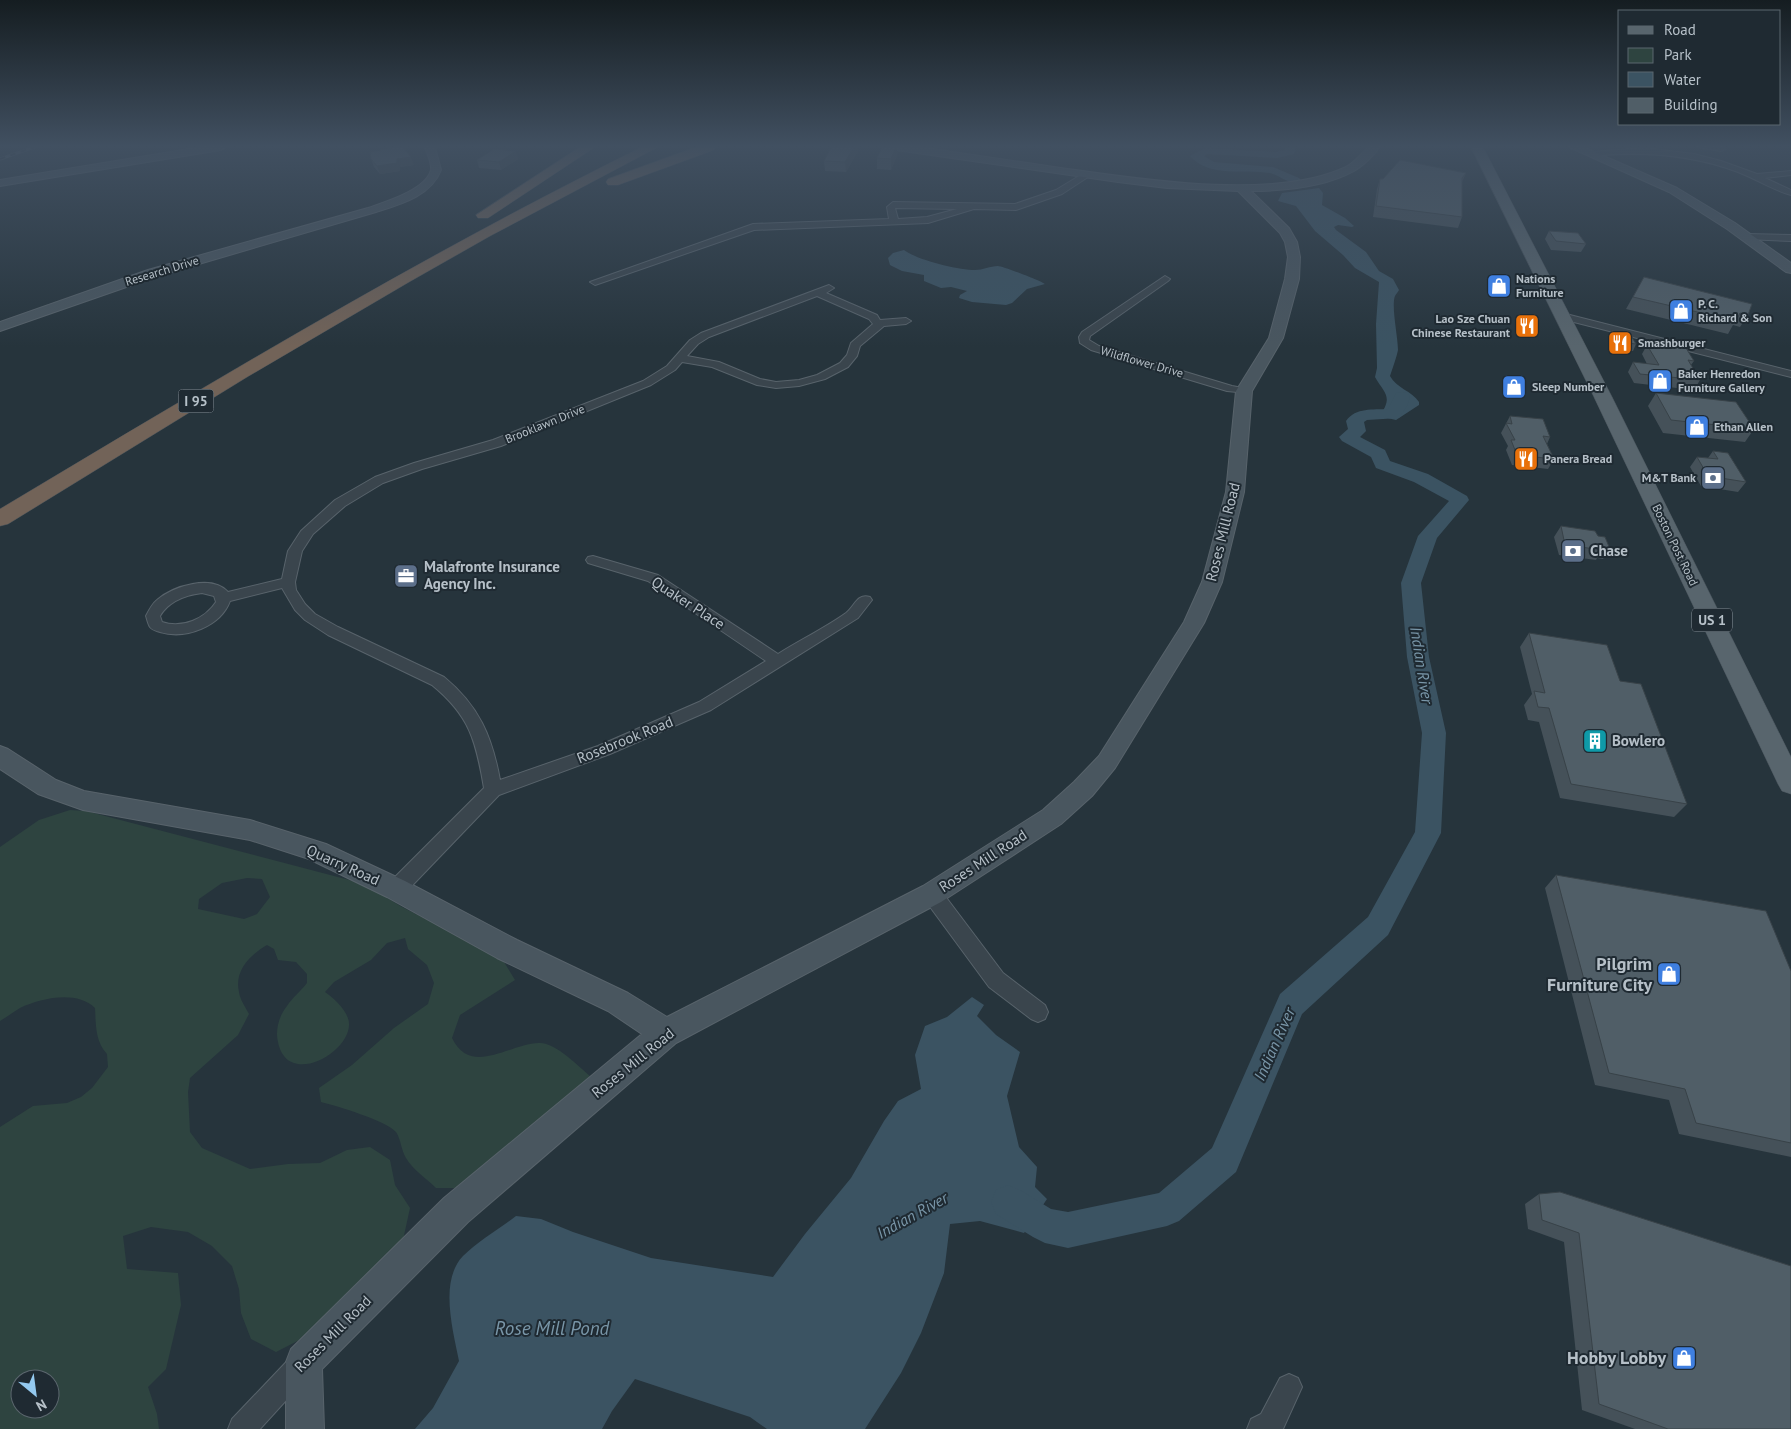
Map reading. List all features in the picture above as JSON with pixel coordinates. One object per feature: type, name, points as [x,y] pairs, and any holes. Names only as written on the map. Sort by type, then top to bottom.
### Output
[{"type":"highway","points":[[469,224],[485,214]]},
{"type":"highway","name":"I 95","points":[[0,498],[412,260],[499,214]]},
{"type":"highway","name":"I 95","points":[[0,519],[392,285],[521,214]]},
{"type":"highway","points":[[392,285],[533,214]]},
{"type":"highway","points":[[412,260],[444,239]]},
{"type":"main road","name":"Boston Post Road","points":[[1511,214],[1791,784]]},
{"type":"street","name":"Research Drive","points":[[0,327],[153,273],[355,214]]},
{"type":"street","points":[[892,214],[894,222]]},
{"type":"street","points":[[595,282],[753,227],[928,220],[949,214]]},
{"type":"street","name":"Roses Mill Road","points":[[242,1429],[304,1362],[456,1210],[666,1034],[932,894],[1052,816],[1083,789],[1107,762],[1194,623],[1212,582],[1228,525],[1237,476],[1244,391],[1276,338],[1292,279],[1294,257],[1291,242],[1285,231],[1267,214]]},
{"type":"street","points":[[1710,214],[1747,237],[1791,269]]},
{"type":"street","points":[[1747,237],[1791,238]]},
{"type":"street","name":"Wildflower Drive","points":[[1165,279],[1086,334],[1084,341],[1095,348],[1244,391]]},
{"type":"street","name":"Brooklawn Drive","points":[[288,582],[295,551],[308,531],[340,503],[362,488],[389,476],[497,443],[628,392],[664,373],[694,342],[705,335],[824,290],[868,314],[878,323]]},
{"type":"street","points":[[1562,316],[1791,374]]},
{"type":"street","points":[[680,358],[715,364],[757,382],[776,385],[799,383],[821,378],[844,365],[852,356],[855,345],[874,331],[879,326],[878,323],[906,320]]},
{"type":"street","name":"Quaker Place","points":[[593,560],[652,578],[777,661]]},
{"type":"street","points":[[223,598],[288,582],[293,598],[310,617],[333,631],[438,681],[452,692],[468,709],[485,745],[494,790]]},
{"type":"street","name":"Rosebrook Road","points":[[396,889],[494,790],[604,750],[704,706],[853,616],[865,600]]},
{"type":"street","name":"Quarry Road","points":[[0,755],[26,775],[68,796],[99,804],[250,830],[317,851],[396,889],[507,949],[618,1002],[666,1034]]},
{"type":"street","points":[[932,894],[996,980],[1038,1012]]},
{"type":"street","points":[[304,1362],[305,1429]]},
{"type":"street","points":[[1261,1429],[1271,1424],[1289,1387]]},
{"type":"green space","points":[[70,810],[86,811],[353,881],[376,891],[402,907],[501,957],[515,980],[460,1015],[452,1038],[460,1049],[469,1055],[480,1057],[491,1056],[539,1043],[552,1046],[566,1055],[590,1076],[583,1094],[490,1167],[455,1188],[436,1188],[416,1170],[404,1155],[396,1132],[373,1119],[321,1102],[319,1088],[352,1065],[394,1028],[428,1004],[434,983],[427,965],[408,949],[405,938],[387,943],[371,960],[334,982],[325,992],[337,1002],[347,1015],[349,1024],[347,1035],[340,1046],[329,1055],[317,1061],[305,1064],[293,1063],[284,1056],[278,1042],[278,1023],[289,1003],[307,983],[307,974],[296,962],[278,960],[274,949],[267,945],[249,959],[239,977],[239,992],[249,1014],[238,1035],[190,1078],[188,1092],[190,1132],[202,1148],[250,1169],[288,1164],[320,1163],[347,1150],[370,1147],[390,1160],[395,1185],[410,1208],[403,1240],[321,1329],[276,1352],[251,1339],[241,1313],[239,1289],[232,1266],[212,1246],[188,1232],[151,1227],[123,1236],[127,1269],[178,1273],[181,1305],[166,1369],[148,1387],[157,1414],[159,1429],[0,1429],[0,1127],[33,1106],[67,1103],[81,1097],[92,1088],[108,1067],[107,1054],[100,1044],[97,1032],[95,1008],[87,1002],[69,997],[38,1001],[20,1008],[0,1021],[0,847],[39,820]],"holes":[[[247,878],[262,879],[270,897],[257,914],[244,919],[198,909],[199,899],[222,883]]]},
{"type":"water","points":[[1302,214],[1337,214],[1345,218],[1354,226],[1338,225],[1334,227],[1336,230],[1366,252],[1379,271],[1393,279],[1399,290],[1394,301],[1398,350],[1390,376],[1396,384],[1416,398],[1419,405],[1396,420],[1383,417],[1381,414],[1387,399],[1375,377],[1377,368],[1376,324],[1379,282],[1355,268],[1315,231]]},
{"type":"water","points":[[904,250],[928,261],[959,268],[975,270],[998,266],[1045,284],[1027,289],[1012,303],[1006,305],[972,302],[959,298],[960,295],[967,291],[951,287],[941,288],[924,281],[924,275],[902,271],[890,265],[888,258],[893,253]]},
{"type":"water","name":"Rose Mill Pond","points":[[972,997],[984,1005],[977,1016],[996,1035],[1020,1052],[1007,1096],[1019,1147],[1037,1167],[1035,1187],[1047,1199],[1024,1233],[980,1221],[950,1224],[944,1273],[921,1333],[901,1373],[865,1429],[767,1429],[750,1417],[635,1379],[612,1411],[602,1429],[415,1429],[433,1408],[459,1361],[451,1321],[451,1279],[456,1266],[463,1256],[475,1245],[516,1216],[541,1219],[573,1232],[651,1258],[773,1277],[851,1178],[884,1121],[898,1101],[921,1089],[915,1055],[925,1026],[947,1017]]},
{"type":"building","points":[[1436,214],[1462,214],[1462,217]]},
{"type":"building","points":[[1549,231],[1578,233],[1586,244],[1556,241]]},
{"type":"building","points":[[1644,277],[1752,304],[1748,315],[1740,313],[1736,321],[1633,297]]},
{"type":"building","points":[[1611,330],[1629,332],[1636,344],[1618,342]]},
{"type":"building","points":[[1647,345],[1686,348],[1694,361],[1688,360],[1700,380],[1640,374],[1633,362],[1659,365]]},
{"type":"building","points":[[1656,393],[1736,402],[1754,429],[1671,420]]},
{"type":"building","points":[[1510,416],[1543,419],[1550,437],[1543,436],[1554,459],[1517,455],[1511,440],[1515,440],[1506,423],[1512,424]]},
{"type":"building","points":[[1713,451],[1728,453],[1746,482],[1708,476],[1697,457],[1718,459]]},
{"type":"building","points":[[1561,526],[1595,531],[1598,536],[1605,537],[1610,549],[1602,548],[1603,550],[1565,545]]},
{"type":"building","name":"Bowlero","points":[[1529,633],[1607,645],[1620,681],[1641,684],[1687,804],[1571,784],[1549,708],[1538,707],[1534,691],[1545,693]]},
{"type":"building","name":"Pilgrim Furniture City","points":[[1556,875],[1766,911],[1791,971],[1791,1143],[1696,1123],[1685,1089],[1609,1073]]},
{"type":"building","name":"Hobby Lobby","points":[[1560,1192],[1791,1266],[1791,1429],[1668,1429],[1599,1404],[1579,1233],[1542,1220],[1539,1194]]},
{"type":"waterway","name":"Indian River","points":[[1008,1202],[1045,1225],[1068,1230],[1167,1209],[1224,1160],[1291,1004],[1378,926],[1428,833],[1434,733],[1418,657],[1411,583],[1428,536],[1460,500],[1421,478],[1382,464],[1379,454],[1348,437],[1357,431],[1355,421],[1363,415],[1393,414],[1399,406],[1402,397]]},
{"type":"place","name":"Nations Furniture","points":[[1499,286]]},
{"type":"place","name":"P. C. Richard & Son","points":[[1681,311]]},
{"type":"place","name":"Lao Sze Chuan Chinese Restaurant","points":[[1527,326]]},
{"type":"place","name":"Smashburger","points":[[1620,343]]},
{"type":"place","name":"Baker Henredon Furniture Gallery","points":[[1660,381]]},
{"type":"place","name":"Sleep Number","points":[[1514,387]]},
{"type":"place","name":"Ethan Allen","points":[[1697,427]]},
{"type":"place","name":"Panera Bread","points":[[1526,459]]},
{"type":"place","name":"M&T Bank","points":[[1713,478]]},
{"type":"place","name":"Chase","points":[[1573,551]]},
{"type":"place","name":"Malafronte Insurance Agency Inc.","points":[[406,576]]},
{"type":"place","name":"Bowlero","points":[[1595,741]]},
{"type":"place","name":"Pilgrim Furniture City","points":[[1669,974]]},
{"type":"place","name":"Hobby Lobby","points":[[1684,1358]]}]
